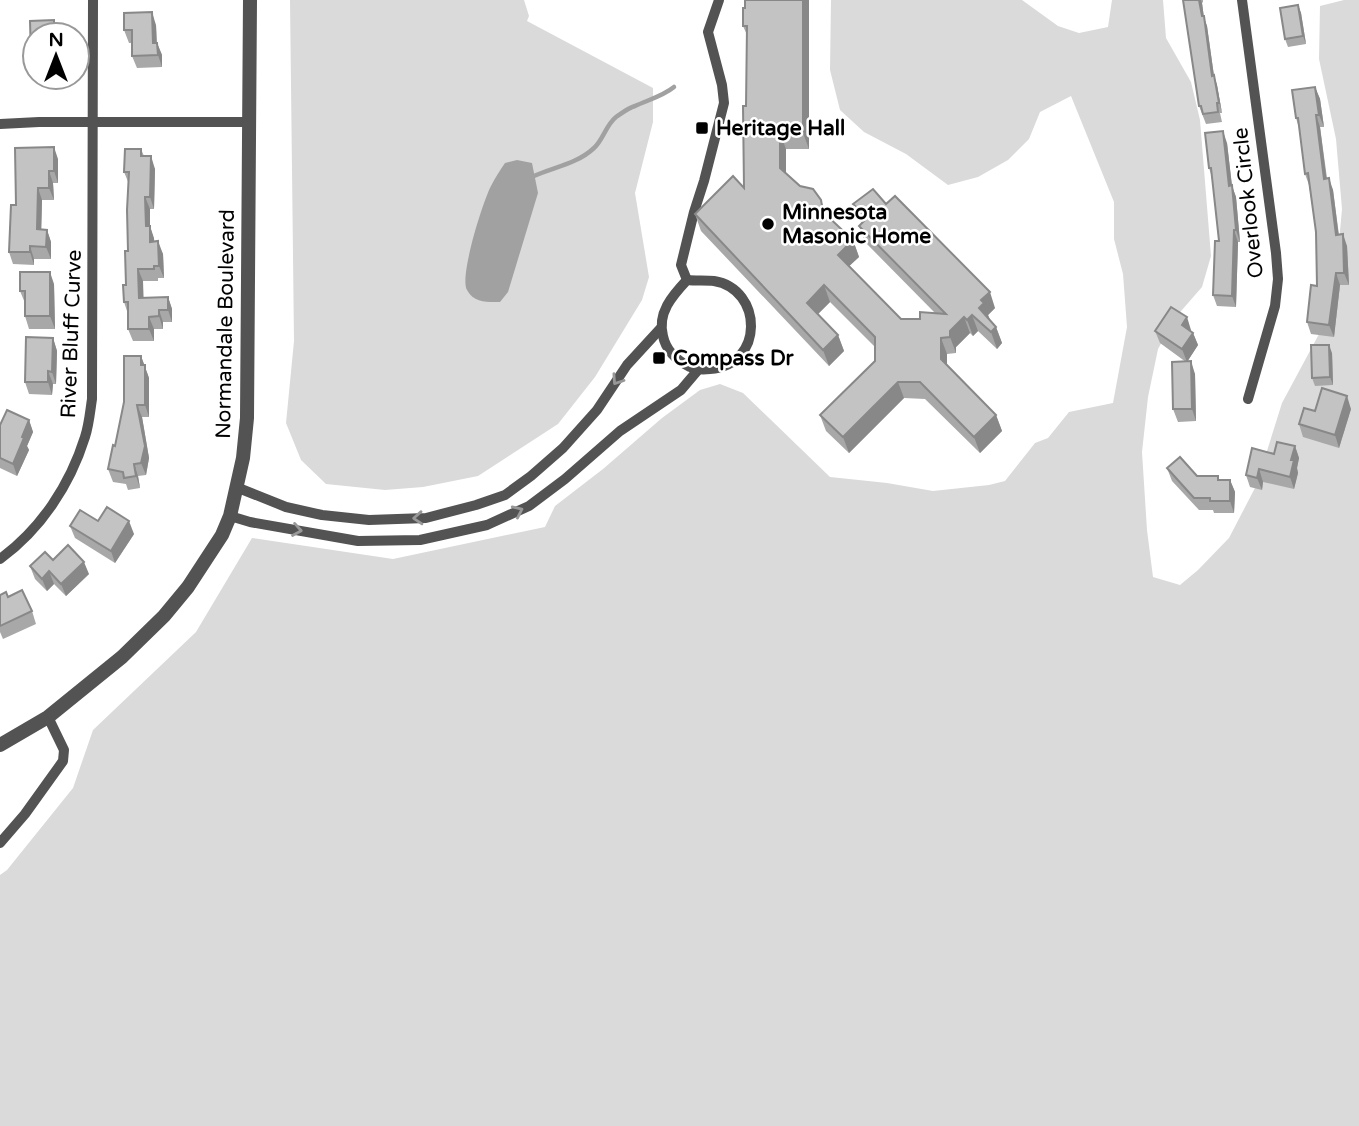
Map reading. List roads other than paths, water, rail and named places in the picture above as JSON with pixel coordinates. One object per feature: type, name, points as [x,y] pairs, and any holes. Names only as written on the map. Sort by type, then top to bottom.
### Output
[{"type":"street","name":"River Bluff Curve","points":[[0,559],[16,548],[37,526],[58,497],[74,467],[86,434],[92,400],[93,0]]},
{"type":"street","name":"Normandale Boulevard","points":[[0,745],[48,717],[121,657],[164,616],[206,561],[230,516],[243,458],[247,418],[250,0]]},
{"type":"street","points":[[687,281],[681,265],[724,103],[708,32],[719,0]]},
{"type":"street","name":"Overlook Circle","points":[[1242,0],[1278,279],[1275,306],[1248,399]]},
{"type":"street","points":[[0,124],[250,122]]},
{"type":"street","points":[[687,281],[716,281],[736,291],[747,305],[752,327],[747,346],[739,357],[722,368],[698,370],[678,362],[665,345],[661,328],[665,306],[687,281]]},
{"type":"street","points":[[236,487],[286,507],[322,515],[369,520],[426,519],[505,495],[563,448],[597,410],[627,365],[661,328]]},
{"type":"street","points":[[230,516],[358,541],[420,540],[487,525],[529,506],[620,432],[681,390],[698,370]]},
{"type":"street","points":[[0,843],[25,814],[63,761],[61,740],[48,717]]},
{"type":"waterway","points":[[534,176],[573,162],[597,145],[616,117],[674,87]]},
{"type":"place","name":"Heritage Hall","points":[[702,128]]},
{"type":"place","name":"Minnesota Masonic Home","points":[[768,224]]},
{"type":"place","name":"Compass Dr","points":[[659,358]]}]
